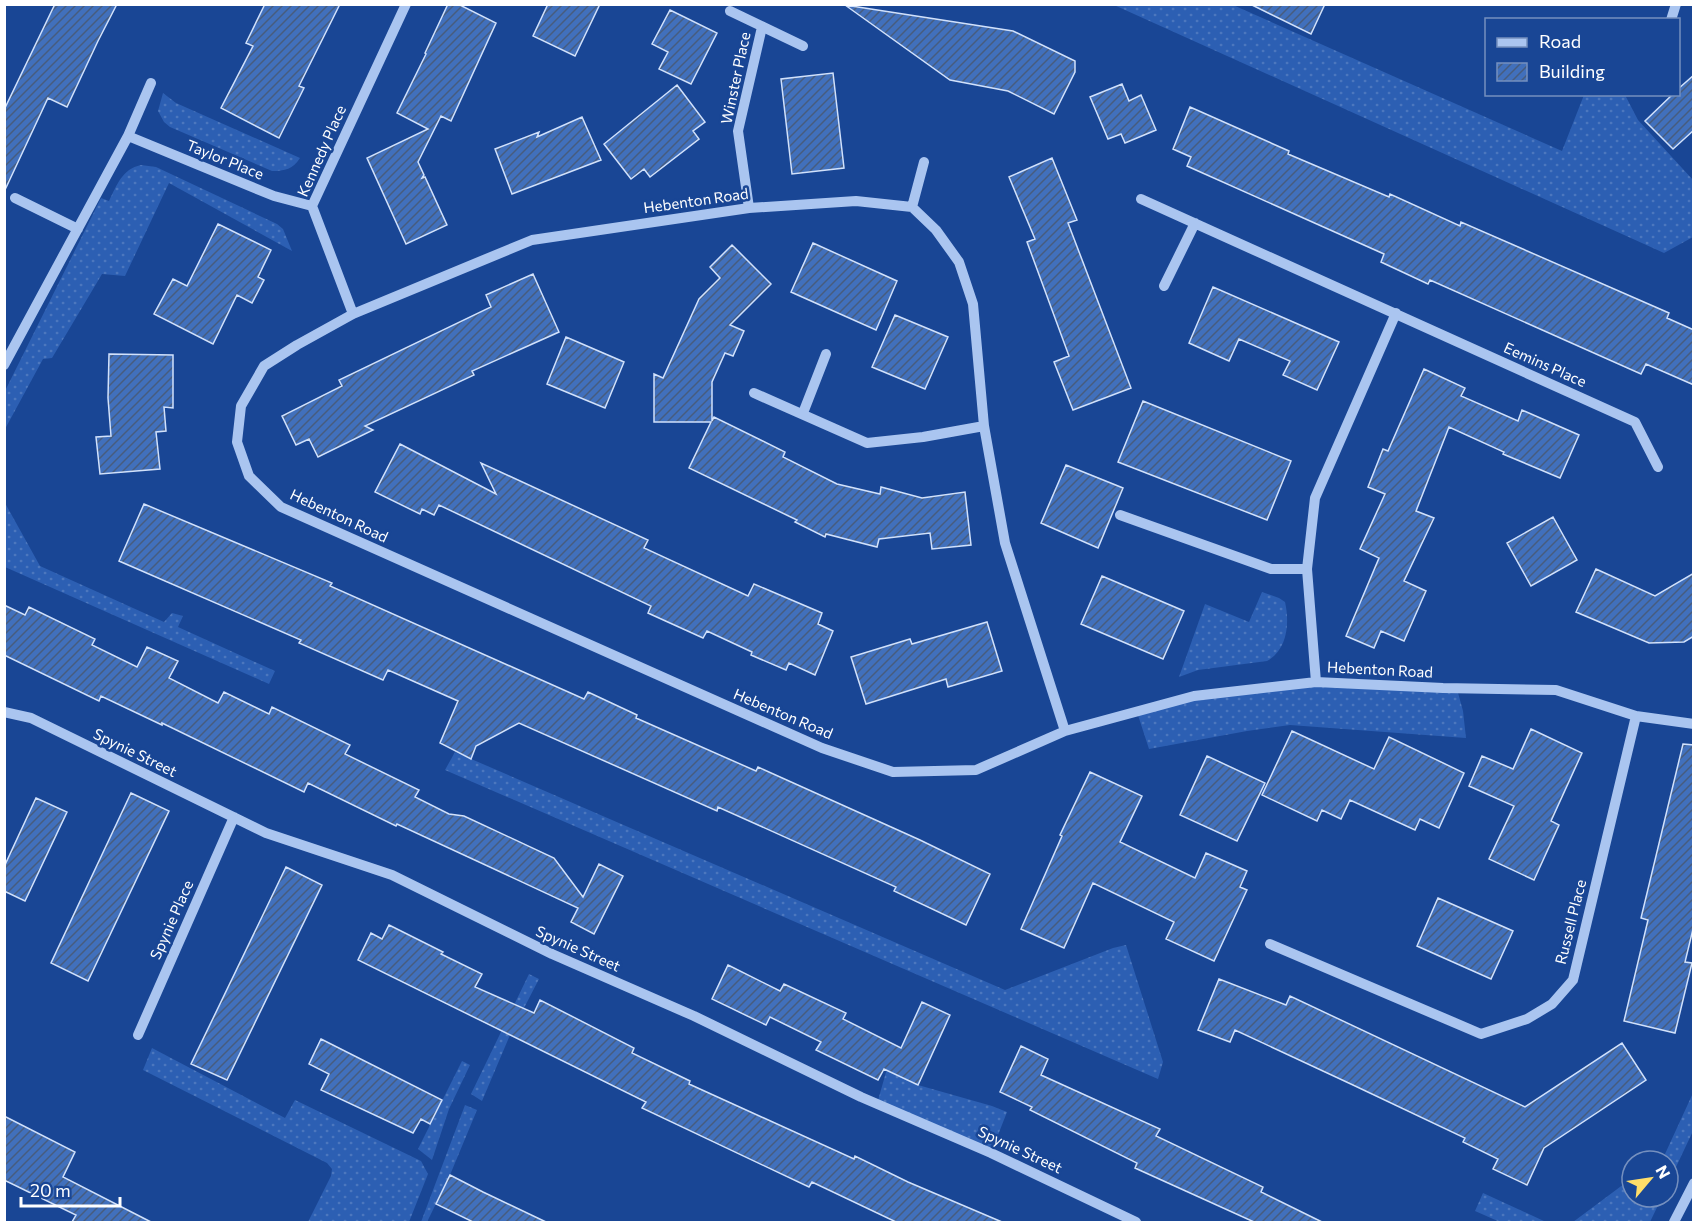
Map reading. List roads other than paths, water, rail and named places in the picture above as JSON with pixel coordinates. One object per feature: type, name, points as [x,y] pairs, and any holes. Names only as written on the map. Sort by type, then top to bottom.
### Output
[{"type":"street","name":"Kennedy Place","points":[[353,314],[312,206],[406,4]]},
{"type":"street","name":"Winster Place","points":[[730,11],[803,46]]},
{"type":"street","name":"Winster Place","points":[[749,208],[738,131],[762,27]]},
{"type":"street","points":[[4,365],[128,136],[150,83]]},
{"type":"street","name":"Taylor Place","points":[[128,136],[274,196],[312,206]]},
{"type":"street","points":[[924,162],[912,207],[936,230],[960,262],[973,304],[984,426],[1005,543],[1065,731]]},
{"type":"street","points":[[15,198],[78,229]]},
{"type":"street","name":"Eemins Place","points":[[1141,200],[1635,422],[1658,467]]},
{"type":"street","name":"Hebenton Road","points":[[912,207],[856,201],[749,208],[532,240],[353,314],[264,366],[241,406],[237,442],[249,476],[281,507],[822,748],[893,772],[976,770],[1065,731],[1194,696],[1316,682],[1556,690],[1636,716],[1694,724]]},
{"type":"street","points":[[1164,286],[1195,224]]},
{"type":"street","points":[[1316,682],[1307,569],[1316,498],[1396,313]]},
{"type":"street","points":[[803,413],[826,354]]},
{"type":"street","points":[[754,393],[867,443],[923,437],[984,426]]},
{"type":"street","points":[[1120,515],[1271,569],[1307,569]]},
{"type":"street","name":"Spynie Street","points":[[4,712],[31,718],[266,833],[392,875],[552,954],[694,1016],[861,1097],[991,1153],[1136,1222]]},
{"type":"street","name":"Russell Place","points":[[1270,944],[1481,1034],[1527,1019],[1552,1004],[1573,980],[1636,716]]},
{"type":"street","name":"Spynie Place","points":[[138,1035],[234,817]]},
{"type":"street","points":[[1674,1222],[1694,1183]]}]
